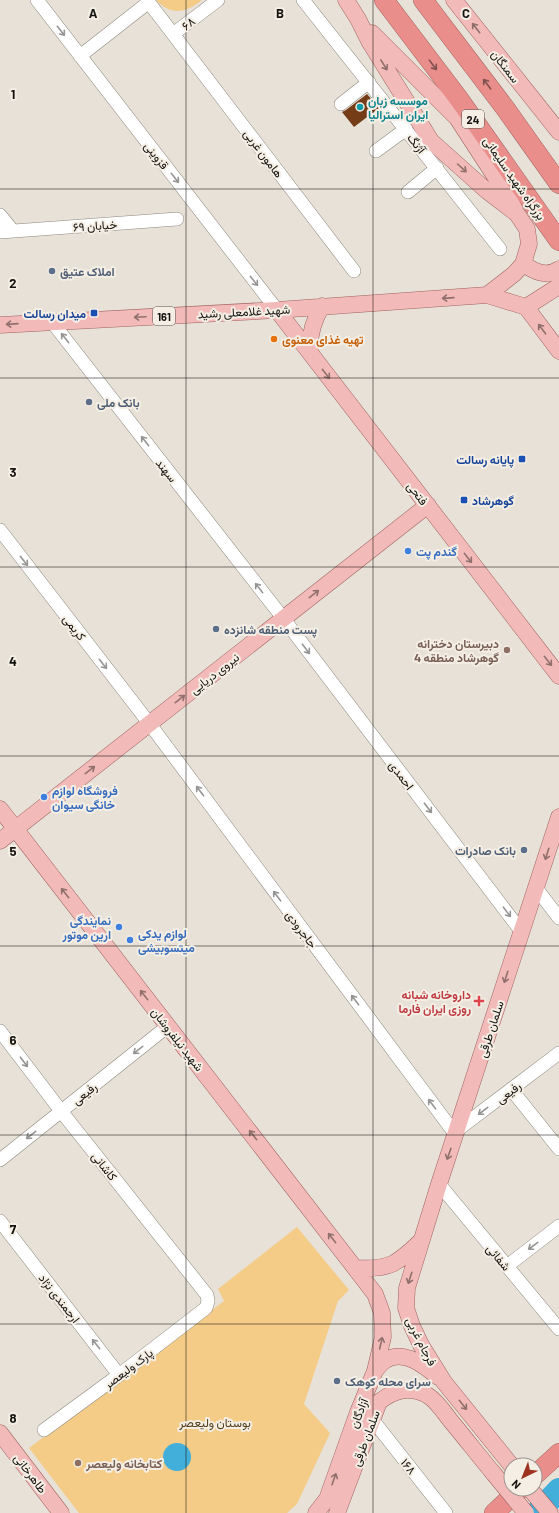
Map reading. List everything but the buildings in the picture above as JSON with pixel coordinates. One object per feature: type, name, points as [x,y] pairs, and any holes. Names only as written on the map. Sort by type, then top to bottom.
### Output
[{"type":"highway","name":"بزرگراه شهید سلیمانی","points":[[384,0],[459,99],[559,241]]},
{"type":"highway","name":"24","points":[[423,0],[505,108],[559,184]]},
{"type":"highway","points":[[505,108],[559,162]]},
{"type":"highway","points":[[543,1468],[559,1453]]},
{"type":"highway","points":[[494,1513],[511,1497]]},
{"type":"main road","points":[[346,0],[369,41],[431,141],[487,192],[517,214]]},
{"type":"main road","name":"سمنگان","points":[[454,0],[557,125]]},
{"type":"main road","points":[[358,19],[457,118],[509,198],[527,229],[529,244],[523,264],[514,274],[487,295]]},
{"type":"main road","points":[[523,264],[540,274],[559,270]]},
{"type":"main road","points":[[559,286],[526,307],[559,352]]},
{"type":"main road","name":"شهید غلامعلی رشید","points":[[0,325],[277,310],[487,295],[526,307]]},
{"type":"main road","points":[[310,352],[309,339],[312,327],[322,306]]},
{"type":"main road","name":"فتحی","points":[[277,310],[559,676]]},
{"type":"main road","name":"نیروی دریایی","points":[[0,841],[428,505]]},
{"type":"main road","name":"شهید نیلفروشان","points":[[0,809],[356,1268]]},
{"type":"main road","name":"سلمان طرقی","points":[[421,1241],[559,817]]},
{"type":"main road","points":[[356,1268],[371,1269],[390,1266],[406,1255],[421,1241]]},
{"type":"main road","name":"فرجام غربی","points":[[421,1241],[407,1288],[406,1308],[412,1326],[421,1345],[444,1382],[505,1457]]},
{"type":"main road","name":"آزادگان","points":[[316,1513],[327,1499],[374,1371],[383,1336],[382,1313],[375,1294],[356,1268]]},
{"type":"main road","points":[[374,1371],[386,1359],[398,1356],[412,1359],[428,1369],[444,1382]]},
{"type":"main road","name":"سلمان طرقی","points":[[337,1513],[379,1402],[389,1394],[400,1391],[416,1391],[429,1396],[441,1409],[526,1513]]},
{"type":"main road","name":"طاهرخانی","points":[[0,1433],[61,1513]]},
{"type":"main road","points":[[537,1497],[550,1513]]},
{"type":"street","name":"قزوینی","points":[[37,0],[277,310]]},
{"type":"street","name":"۶۸","points":[[148,1],[174,34],[218,0]]},
{"type":"street","name":"آژنگ","points":[[303,0],[500,249]]},
{"type":"street","points":[[80,56],[148,1]]},
{"type":"street","name":"هامون غربی","points":[[174,34],[354,271]]},
{"type":"street","points":[[341,104],[368,82]]},
{"type":"street","points":[[376,151],[406,130]]},
{"type":"street","points":[[408,192],[437,168]]},
{"type":"street","name":"خیابان ۶۹","points":[[0,215],[6,232],[177,219]]},
{"type":"street","name":"سهند","points":[[52,322],[283,618]]},
{"type":"street","name":"کریمی","points":[[0,530],[149,723]]},
{"type":"street","name":"احمدی","points":[[283,618],[521,931]]},
{"type":"street","name":"جاجرودی","points":[[149,723],[456,1134]]},
{"type":"street","points":[[536,888],[559,918]]},
{"type":"street","name":"رفیعی","points":[[0,1160],[168,1026]]},
{"type":"street","name":"کاشانی","points":[[0,1031],[207,1295],[208,1301]]},
{"type":"street","name":"رفیعی","points":[[456,1134],[511,1089],[559,1053]]},
{"type":"street","points":[[511,1089],[559,1149]]},
{"type":"street","name":"شفائی","points":[[439,1184],[559,1329]]},
{"type":"street","name":"ارجمندی نژاد","points":[[0,1221],[119,1375]]},
{"type":"street","points":[[507,1266],[559,1226]]},
{"type":"street","name":"پارک ولیعصر","points":[[44,1430],[206,1308],[208,1301]]},
{"type":"street","name":"۱۶۸","points":[[372,1420],[446,1513]]},
{"type":"green space","points":[[156,0],[202,0],[190,8],[179,11],[167,9]]},
{"type":"green space","name":"بوستان ولیعصر","points":[[297,1227],[349,1290],[338,1301],[304,1404],[330,1433],[297,1504],[287,1513],[79,1513],[29,1448],[224,1301],[218,1289]]},
{"type":"water","points":[[177,1443],[187,1447],[191,1457],[187,1467],[177,1471],[167,1467],[163,1457],[167,1447]]},
{"type":"waterway","points":[[537,1513],[559,1490]]},
{"type":"place","name":"موسسه زبان ایران استرالیا","points":[[360,107]]},
{"type":"place","name":"املاک عتیق","points":[[52,271]]},
{"type":"place","name":"میدان رسالت","points":[[94,313]]},
{"type":"place","name":"تهیه غذای معنوی","points":[[274,339]]},
{"type":"place","name":"بانک ملی","points":[[89,402]]},
{"type":"place","name":"پایانه رسالت","points":[[522,459]]},
{"type":"place","name":"گوهرشاد","points":[[464,500]]},
{"type":"place","name":"گندم پت","points":[[408,551]]},
{"type":"place","name":"پست منطقه شانزده","points":[[216,629]]},
{"type":"place","name":"دبیرستان دخترانه گوهرشاد منطقه 4","points":[[507,650]]},
{"type":"place","name":"فروشگاه لوازم خانگی سیوان","points":[[44,797]]},
{"type":"place","name":"بانک صادرات","points":[[524,850]]},
{"type":"place","name":"نمایندگی ارین موتور","points":[[119,927]]},
{"type":"place","name":"لوازم یدکی میتسوبیشی","points":[[130,940]]},
{"type":"place","name":"داروخانه شبانه روزی ایران فارما","points":[[479,1001]]},
{"type":"place","name":"سرای محله کوهک","points":[[337,1381]]},
{"type":"place","name":"کتابخانه ولیعصر","points":[[78,1463]]}]
